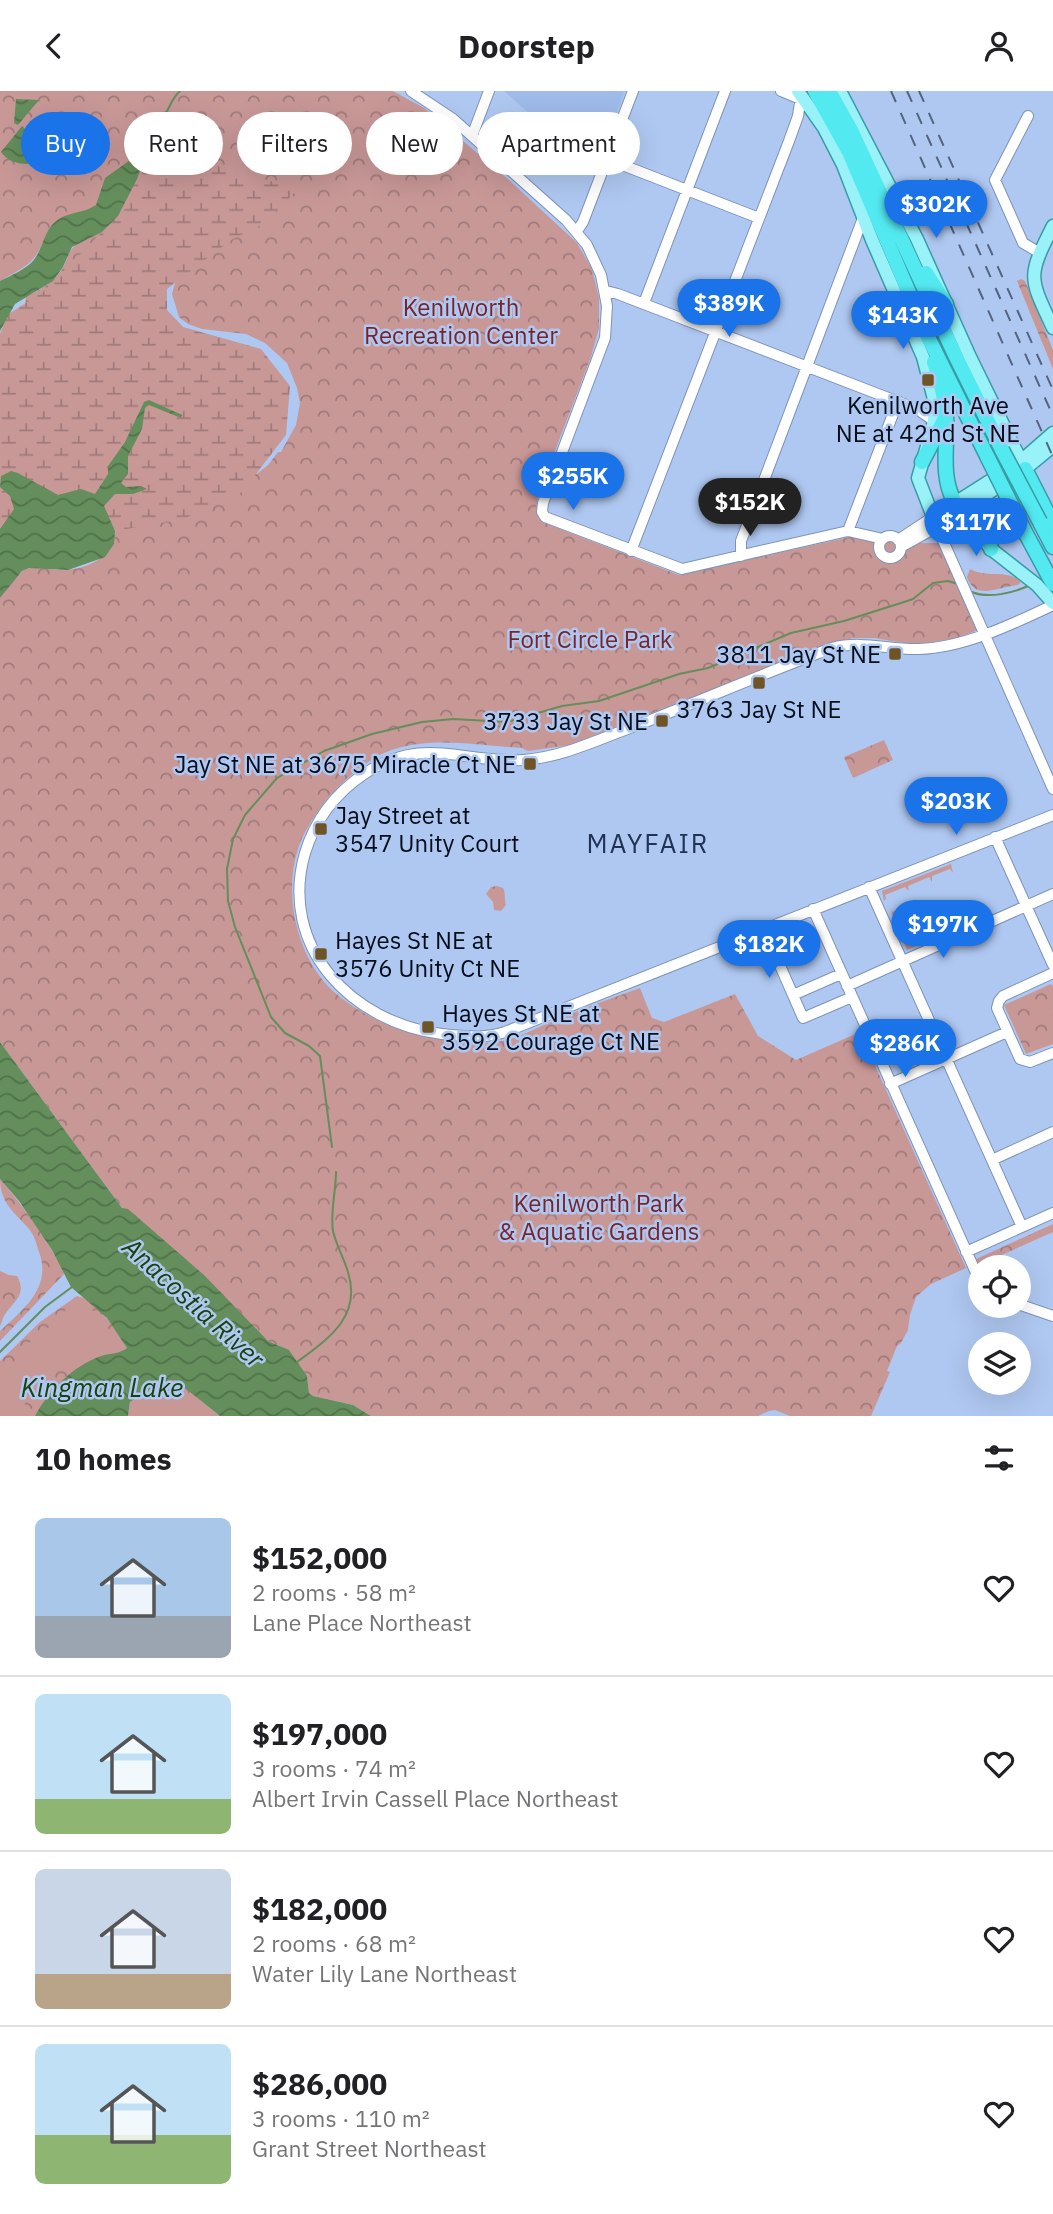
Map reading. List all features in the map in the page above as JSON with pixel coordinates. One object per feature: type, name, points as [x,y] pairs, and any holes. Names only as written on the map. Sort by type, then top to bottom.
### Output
[{"type":"highway","points":[[829,91],[851,131],[1002,450],[1047,520]]},
{"type":"highway","points":[[805,98],[849,152],[928,337],[1042,564],[1049,588]]},
{"type":"highway","points":[[903,241],[946,304]]},
{"type":"highway","points":[[928,337],[943,392],[940,418],[946,483],[958,506]]},
{"type":"highway","points":[[922,462],[940,418]]},
{"type":"highway","points":[[1023,465],[1047,520],[1053,547]]},
{"type":"highway","points":[[991,549],[990,520],[1000,506],[1009,502],[1034,503],[1047,520]]},
{"type":"main road","points":[[840,91],[917,239],[1002,426],[1023,465]]},
{"type":"main road","points":[[805,98],[843,165],[923,358],[940,418]]},
{"type":"main road","points":[[1053,226],[1035,262],[1034,278],[1036,290],[1053,328]]},
{"type":"main road","points":[[1023,465],[1053,433]]},
{"type":"main road","points":[[922,462],[919,482],[935,522],[1053,446]]},
{"type":"main road","points":[[958,506],[991,549],[1049,588],[1053,604]]},
{"type":"street","points":[[411,91],[440,109],[576,231],[597,262],[606,291],[607,322],[602,351],[542,506],[544,515],[551,520],[682,569],[848,531],[881,544]]},
{"type":"street","points":[[471,136],[489,91]]},
{"type":"street","points":[[626,112],[634,91]]},
{"type":"street","points":[[643,303],[725,91]]},
{"type":"street","points":[[631,551],[805,98],[780,91]]},
{"type":"street","points":[[1028,115],[995,180],[1023,243],[1040,253]]},
{"type":"street","points":[[640,172],[759,218]]},
{"type":"street","points":[[576,231],[583,222],[601,175]]},
{"type":"street","points":[[741,556],[740,543],[863,218]]},
{"type":"street","points":[[855,242],[872,240]]},
{"type":"street","points":[[606,291],[940,418]]},
{"type":"street","points":[[917,408],[927,407],[934,394]]},
{"type":"street","points":[[848,531],[898,401]]},
{"type":"street","points":[[881,544],[883,555],[889,558],[896,556],[899,543],[935,522],[1053,789]]},
{"type":"street","points":[[881,544],[892,536],[899,543]]},
{"type":"street","points":[[1053,604],[960,643],[927,649],[860,643],[832,647],[578,749],[543,758],[512,760],[429,753],[405,755],[383,763],[357,779],[334,800],[316,826],[304,857],[300,883],[302,917],[311,945],[327,972],[348,995],[375,1013],[413,1029],[485,1037],[505,1032],[1053,815]]},
{"type":"street","points":[[995,837],[1053,965]]},
{"type":"street","points":[[869,887],[1022,1227]]},
{"type":"street","points":[[847,986],[1053,894]]},
{"type":"street","points":[[813,909],[968,1256]]},
{"type":"street","points":[[764,929],[803,1018],[852,997]]},
{"type":"street","points":[[1053,973],[1001,998],[997,1004],[1018,1056],[1025,1062],[1053,1053]]},
{"type":"street","points":[[793,995],[841,974]]},
{"type":"street","points":[[890,1084],[1007,1032]]},
{"type":"street","points":[[992,1160],[1053,1132]]},
{"type":"street","points":[[966,1252],[1053,1213]]},
{"type":"street","points":[[1031,1308],[1053,1316]]},
{"type":"shaded area","points":[[504,91],[625,91],[617,112],[527,112]]},
{"type":"green space","name":"Kenilworth Park & Aquatic Gardens","points":[[0,91],[393,91],[429,112],[366,112],[366,175],[463,175],[463,141],[477,153],[477,175],[503,175],[577,243],[592,269],[599,298],[599,328],[591,357],[538,495],[536,511],[542,522],[679,575],[850,537],[869,537],[898,543],[939,543],[978,630],[957,638],[916,645],[874,638],[852,638],[570,745],[528,751],[522,748],[442,742],[395,749],[354,772],[321,807],[300,843],[292,886],[296,925],[310,961],[321,977],[350,1005],[410,1033],[474,1043],[504,1041],[640,988],[652,1018],[664,1022],[735,994],[758,1036],[796,1060],[860,1032],[966,1268],[931,1284],[916,1297],[908,1330],[897,1346],[887,1371],[890,1372],[871,1416],[790,1416],[775,1410],[758,1416],[371,1416],[353,1405],[309,1393],[307,1376],[282,1347],[268,1341],[122,1208],[0,1042],[0,598],[15,578],[26,569],[35,567],[64,570],[90,564],[110,548],[115,531],[258,473],[281,452],[296,425],[300,403],[287,363],[265,343],[246,334],[202,329],[179,317],[172,294],[175,283],[71,277],[25,306],[26,297],[55,278],[71,250],[81,241],[48,233],[30,263],[0,281]]},
{"type":"green space","points":[[223,167],[237,171],[237,175],[249,175],[298,189],[265,223],[231,240],[167,289],[167,310],[183,327],[261,349],[290,386],[286,435],[242,492],[183,519],[115,531],[90,500],[0,535],[0,334],[7,315],[43,292],[105,229],[138,175],[223,175]]},
{"type":"green space","points":[[1017,281],[1025,281],[1053,350],[1053,369]]},
{"type":"green space","points":[[970,569],[1009,575],[1021,582],[1018,585],[982,591],[971,585],[967,577]]},
{"type":"green space","points":[[884,740],[893,760],[853,778],[844,757]]},
{"type":"green space","points":[[951,864],[953,873],[950,869],[932,876],[932,882],[929,877],[908,886],[909,891],[905,887],[885,895],[884,901],[882,891]]},
{"type":"green space","points":[[491,887],[503,888],[504,892],[506,905],[501,911],[494,910],[493,902],[486,894]]},
{"type":"green space","points":[[889,906],[892,912],[902,908],[915,938],[922,941],[948,929],[949,932],[907,950]]},
{"type":"green space","points":[[1051,984],[1053,1044],[1026,1054],[1004,1005]]},
{"type":"green space","points":[[0,1179],[51,1248],[65,1273],[0,1341],[0,1331],[34,1295],[42,1274],[42,1262],[34,1236],[5,1201]]},
{"type":"green space","points":[[1053,1224],[1053,1232],[1002,1255],[985,1255]]},
{"type":"green space","points":[[0,1271],[17,1276],[21,1288],[0,1326]]},
{"type":"green space","points":[[77,1296],[101,1311],[119,1333],[116,1338],[94,1311],[75,1306],[66,1310],[29,1343],[0,1380],[0,1361],[40,1322]]},
{"type":"green space","points":[[81,1297],[119,1333],[127,1348],[113,1354],[42,1403],[35,1416],[0,1416],[0,1373],[39,1333]]},
{"type":"green space","points":[[78,1362],[82,1365],[54,1387],[35,1416],[19,1416],[28,1397],[51,1368]]},
{"type":"green space","points":[[157,1380],[175,1380],[220,1416],[128,1416],[130,1402],[149,1390]]},
{"type":"green space","points":[[175,1380],[200,1399],[198,1403],[189,1404],[179,1400],[176,1387],[169,1388],[164,1382]]},
{"type":"water","points":[[16,99],[39,100],[29,112],[21,112],[21,121],[18,125],[14,123]]},
{"type":"water","points":[[21,127],[21,163],[6,158],[1,152]]},
{"type":"water","points":[[124,164],[124,175],[139,175],[118,216],[102,232],[72,247],[53,281],[15,304],[0,331],[0,281],[33,261],[48,230],[55,222],[96,205],[105,178]]},
{"type":"water","points":[[149,400],[182,415],[181,418],[149,405],[145,408],[142,429],[128,456],[128,474],[121,483],[126,487],[141,486],[147,489],[133,494],[115,494],[104,506],[115,531],[114,544],[105,557],[68,570],[29,568],[22,571],[0,598],[0,529],[14,509],[10,496],[0,487],[1,476],[11,471],[18,473],[58,495],[81,489],[95,494],[144,402]]},
{"type":"water","points":[[0,1042],[122,1208],[128,1209],[204,1275],[268,1341],[289,1350],[307,1376],[309,1393],[353,1405],[371,1416],[220,1416],[175,1380],[157,1380],[149,1390],[130,1402],[128,1416],[35,1416],[55,1388],[81,1366],[127,1348],[107,1318],[71,1287],[52,1250],[19,1201],[0,1179]]},
{"type":"waterway","points":[[166,112],[180,91]]},
{"type":"waterway","points":[[332,1147],[320,1056],[309,1046],[285,1033],[271,1017],[235,927],[228,901],[227,869],[233,839],[245,815],[277,778],[324,751],[372,734],[422,722],[453,719],[507,722],[562,706],[599,701],[679,674],[708,668],[791,633],[844,621],[913,599],[933,583],[948,581],[958,584]]},
{"type":"waterway","points":[[972,592],[1001,594],[1030,585]]},
{"type":"waterway","points":[[297,1362],[320,1345],[339,1325],[350,1302],[348,1272],[333,1231],[336,1172]]},
{"type":"waterway","points":[[0,1352],[45,1307],[72,1287]]},
{"type":"railway","points":[[891,91],[1053,457]]},
{"type":"railway","points":[[907,91],[1053,416]]},
{"type":"railway","points":[[919,91],[1053,390]]},
{"type":"place","name":"Kenilworth Ave NE at 42nd St NE","points":[[928,380]]},
{"type":"place","name":"3811 Jay St NE","points":[[895,654]]},
{"type":"place","name":"3763 Jay St NE","points":[[759,683]]},
{"type":"place","name":"3733 Jay St NE","points":[[662,721]]},
{"type":"place","name":"Jay St NE at 3675 Miracle Ct NE","points":[[530,764]]},
{"type":"place","name":"Jay Street at 3547 Unity Court","points":[[321,829]]},
{"type":"place","name":"Hayes St NE at 3576 Unity Ct NE","points":[[321,954]]},
{"type":"place","name":"Hayes St NE at 3592 Courage Ct NE","points":[[428,1027]]},
{"type":"district","name":"MAYFAIR","points":[[648,843]]},
{"type":"park label","name":"Kenilworth Recreation Center","points":[[461,321]]},
{"type":"park label","name":"Fort Circle Park","points":[[590,639]]},
{"type":"water label","name":"Anacostia River","points":[[194,1302]]},
{"type":"water label","name":"Kingman Lake","points":[[102,1387]]}]
